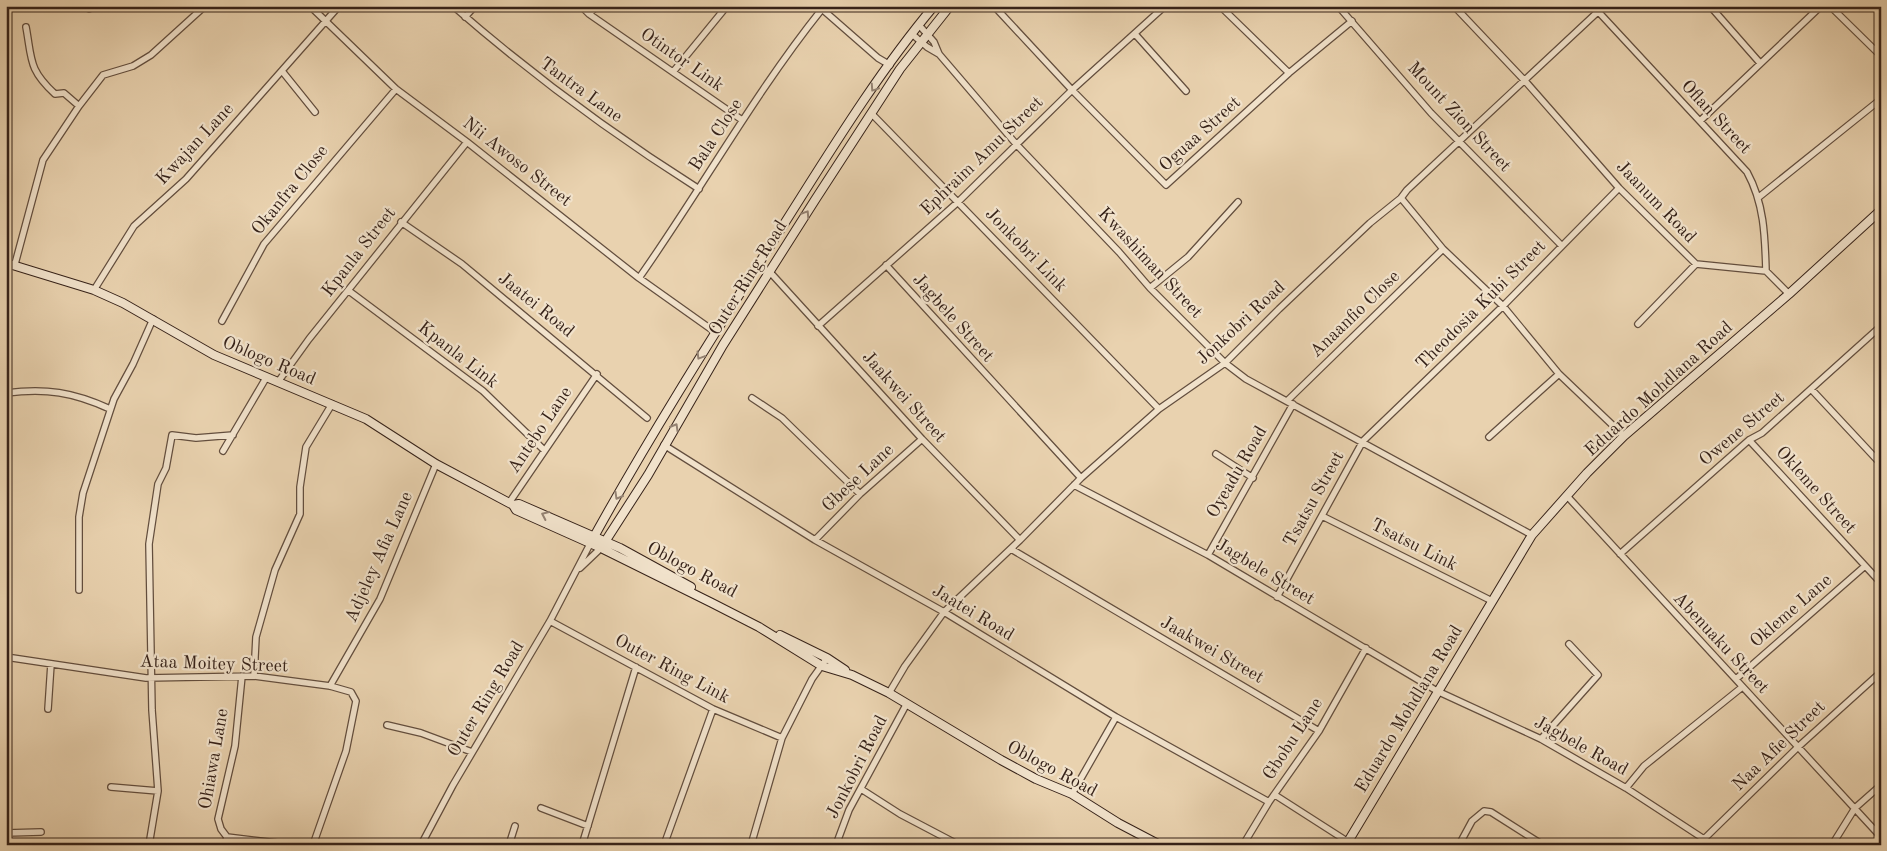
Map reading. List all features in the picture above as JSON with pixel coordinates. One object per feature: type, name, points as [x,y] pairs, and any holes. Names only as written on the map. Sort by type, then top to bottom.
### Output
[{"type":"main road","name":"Outer Ring Road","points":[[592,540],[715,332],[824,161],[912,34],[934,6]]},
{"type":"main road","name":"Outer Ring Road","points":[[604,545],[769,271],[900,69],[950,6]]},
{"type":"main road","name":"Eduardo Mohdlana Road","points":[[1348,844],[1437,691],[1532,535],[1624,436],[1790,294],[1881,210]]},
{"type":"main road","name":"Oblogo Road","points":[[6,263],[15,264],[94,290],[152,319],[214,355],[366,419],[436,464],[511,504],[516,510],[604,545],[827,658],[852,675],[889,694],[1036,779],[1072,794],[1160,845]]},
{"type":"main road","name":"Oblogo Road","points":[[604,545],[752,623],[822,666],[852,675]]},
{"type":"street","points":[[15,264],[43,160],[78,106],[103,75],[133,66],[151,55],[204,6]]},
{"type":"street","name":"Nii Awoso Street","points":[[310,6],[396,89],[467,142],[639,278],[715,332]]},
{"type":"street","name":"Kwajan Lane","points":[[94,290],[134,226],[186,179],[339,6]]},
{"type":"street","name":"Tantra Lane","points":[[453,6],[521,64],[596,121],[699,189]]},
{"type":"street","points":[[465,17],[475,6]]},
{"type":"street","name":"Otintor Link","points":[[581,6],[588,14],[742,120]]},
{"type":"street","points":[[588,14],[597,6]]},
{"type":"street","points":[[673,72],[727,6]]},
{"type":"street","name":"Oguaa Street","points":[[994,6],[1072,90],[1166,185],[1289,73],[1352,21]]},
{"type":"street","name":"Ephraim Amu Street","points":[[818,326],[958,202],[1072,90],[1165,6]]},
{"type":"street","points":[[1220,6],[1289,73]]},
{"type":"street","name":"Mount Zion Street","points":[[1338,6],[1431,113],[1562,246]]},
{"type":"street","name":"Jaanum Road","points":[[1454,6],[1526,82],[1619,188],[1696,264],[1713,268],[1766,271]]},
{"type":"street","name":"Oflan Street","points":[[1593,6],[1747,172],[1763,210],[1766,271]]},
{"type":"street","name":"Jonkobri Road","points":[[889,694],[905,666],[944,612],[1011,549],[1080,478],[1159,409],[1225,363],[1370,223],[1401,198],[1407,190],[1526,82],[1604,6]]},
{"type":"street","points":[[1710,6],[1760,63]]},
{"type":"street","points":[[1700,121],[1821,6]]},
{"type":"street","points":[[1830,6],[1881,56]]},
{"type":"street","name":"Bala Close","points":[[639,278],[676,226],[742,120],[822,9],[878,58],[890,65]]},
{"type":"street","name":"Kwashiman Street","points":[[919,25],[939,54],[1016,144],[1119,252],[1150,288],[1225,363],[1246,379],[1363,441],[1532,535]]},
{"type":"street","points":[[26,27],[30,57],[42,81],[55,94],[64,93],[78,106]]},
{"type":"street","name":"Kwashiman Street","points":[[912,34],[939,54]]},
{"type":"street","points":[[1135,34],[1186,91]]},
{"type":"street","points":[[282,71],[315,112]]},
{"type":"street","name":"Okanfra Close","points":[[222,321],[264,244],[396,89]]},
{"type":"street","points":[[1759,197],[1881,99]]},
{"type":"street","name":"Jonkobri Link","points":[[871,113],[1159,409]]},
{"type":"street","name":"Kpanla Street","points":[[278,382],[401,222],[467,142]]},
{"type":"street","name":"Theodosia Kubi Street","points":[[1363,441],[1503,306],[1619,188]]},
{"type":"street","points":[[1401,198],[1444,249],[1503,306],[1559,374],[1624,436]]},
{"type":"street","points":[[1150,288],[1188,256],[1238,202]]},
{"type":"street","name":"Jaatei Road","points":[[401,222],[462,264],[597,374],[647,418]]},
{"type":"street","name":"Anaanfio Close","points":[[1290,403],[1444,249]]},
{"type":"street","points":[[1638,324],[1696,264]]},
{"type":"street","name":"Jagbele Street","points":[[886,266],[1080,478]]},
{"type":"street","name":"Jaakwei Street","points":[[769,271],[922,440],[1020,540]]},
{"type":"street","points":[[1766,271],[1790,294]]},
{"type":"street","name":"Kpanla Link","points":[[349,291],[483,391],[544,450]]},
{"type":"street","points":[[79,590],[79,507],[110,409],[152,319]]},
{"type":"street","name":"Owene Street","points":[[1620,554],[1749,440],[1762,433],[1812,390],[1881,326]]},
{"type":"street","name":"Antebo Lane","points":[[511,504],[544,450],[597,374]]},
{"type":"street","points":[[1489,437],[1559,374]]},
{"type":"street","points":[[223,451],[266,378]]},
{"type":"street","points":[[6,393],[56,390],[87,399],[110,409]]},
{"type":"street","points":[[1812,390],[1881,464]]},
{"type":"street","points":[[752,398],[782,418],[860,494]]},
{"type":"street","name":"Oyeadu Road","points":[[1208,555],[1253,478],[1290,403]]},
{"type":"street","points":[[254,676],[256,638],[275,570],[300,514],[300,487],[306,447],[332,404]]},
{"type":"street","points":[[149,845],[158,790],[152,710],[153,679],[149,544],[158,484],[166,468],[172,435],[196,438],[233,435]]},
{"type":"street","name":"Gbese Lane","points":[[815,540],[860,494],[922,440]]},
{"type":"street","name":"Okleme Street","points":[[1749,440],[1881,583]]},
{"type":"street","name":"Tsatsu Street","points":[[1277,597],[1363,441]]},
{"type":"street","name":"Jaatei Road","points":[[664,445],[815,540],[944,612],[1116,717],[1269,802]]},
{"type":"street","points":[[1216,454],[1253,478]]},
{"type":"street","name":"Adjeley Afia Lane","points":[[330,686],[380,600],[436,464]]},
{"type":"street","name":"Jagbele Street","points":[[1074,485],[1208,555],[1437,691]]},
{"type":"street","name":"Abenuaku Street","points":[[1567,496],[1736,679],[1741,688],[1881,837]]},
{"type":"street","name":"Tsatsu Link","points":[[1322,516],[1492,601]]},
{"type":"street","name":"Outer Ring Road","points":[[421,845],[472,752],[579,570],[592,540]]},
{"type":"street","name":"Outer Ring Road","points":[[579,570],[604,545]]},
{"type":"street","name":"Jaakwei Street","points":[[1011,549],[1320,731]]},
{"type":"street","name":"Okleme Lane","points":[[1736,679],[1865,566]]},
{"type":"street","name":"Outer Ring Link","points":[[550,621],[713,710],[782,738]]},
{"type":"street","points":[[1541,739],[1598,675],[1569,644]]},
{"type":"street","name":"Gbobu Lane","points":[[1243,845],[1269,802],[1320,731],[1366,648]]},
{"type":"street","name":"Ataa Moitey Street","points":[[6,657],[153,679],[254,676],[330,686],[351,692],[356,701],[346,751],[313,845]]},
{"type":"street","points":[[751,845],[782,738],[795,710],[827,658]]},
{"type":"street","points":[[48,709],[51,664]]},
{"type":"street","points":[[582,845],[636,667]]},
{"type":"street","name":"Naa Afie Street","points":[[1705,842],[1798,747],[1881,672]]},
{"type":"street","name":"Ohiawa Lane","points":[[227,837],[220,828],[218,820],[235,746],[242,676]]},
{"type":"street","points":[[1626,788],[1644,766],[1741,688]]},
{"type":"street","name":"Jagbele Road","points":[[1437,691],[1541,739],[1626,788],[1705,842]]},
{"type":"street","name":"Jonkobri Road","points":[[836,845],[849,810],[906,705]]},
{"type":"street","points":[[664,845],[713,710]]},
{"type":"street","points":[[1072,794],[1116,717]]},
{"type":"street","points":[[387,725],[421,733],[472,752]]},
{"type":"street","points":[[1832,845],[1855,808],[1881,785]]},
{"type":"street","points":[[111,787],[158,790]]},
{"type":"street","points":[[861,788],[900,814],[959,845]]},
{"type":"street","points":[[1275,795],[1348,844]]},
{"type":"street","points":[[541,808],[588,826]]},
{"type":"street","points":[[1459,845],[1472,821],[1484,811],[1491,812],[1543,845]]},
{"type":"street","points":[[509,845],[515,826]]},
{"type":"street","points":[[6,833],[41,832]]},
{"type":"street","points":[[225,845],[227,837],[295,845]]}]
